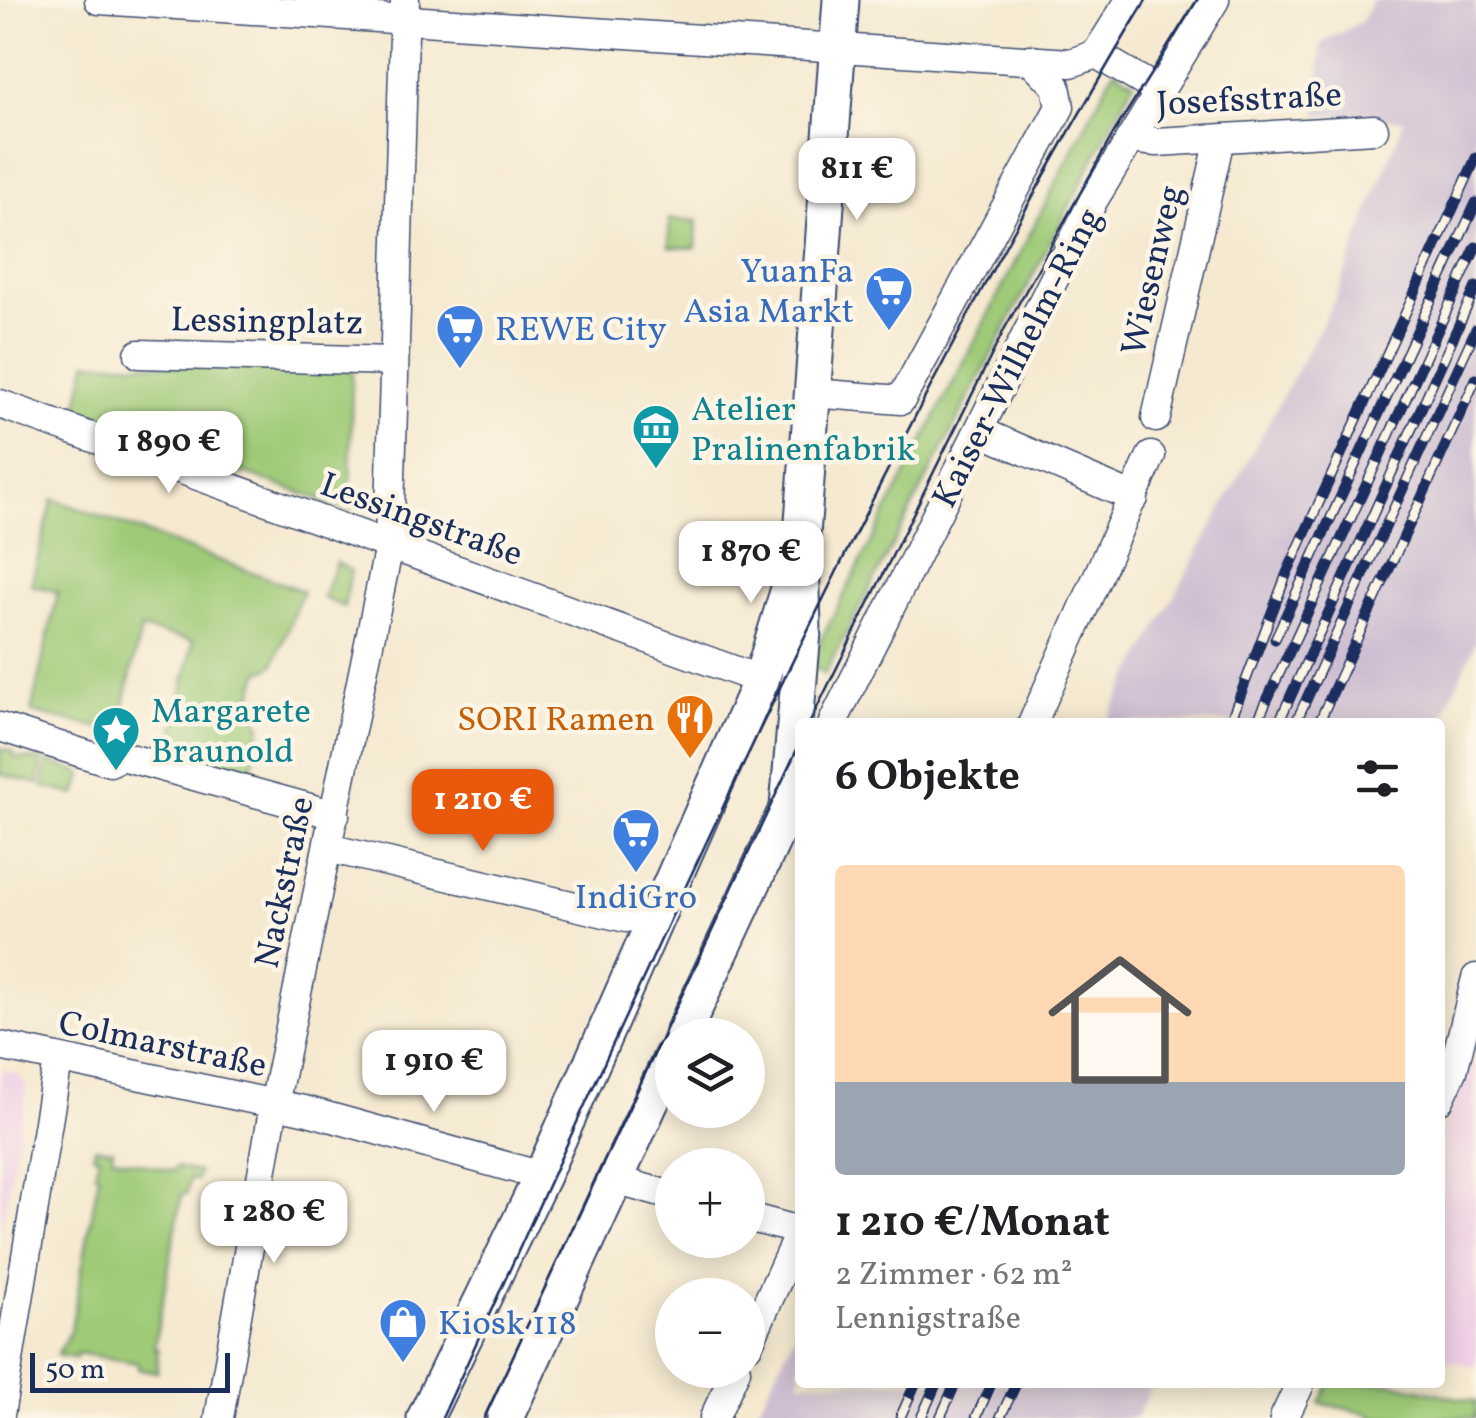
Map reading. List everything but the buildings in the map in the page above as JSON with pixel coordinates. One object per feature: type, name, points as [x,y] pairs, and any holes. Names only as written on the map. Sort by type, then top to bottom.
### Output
[{"type":"street","points":[[98,0],[404,11],[838,48],[1071,62],[1096,54],[1130,0]]},
{"type":"street","points":[[799,718],[804,632],[801,550],[841,0]]},
{"type":"street","name":"Kaiser-Wilhelm-Ring","points":[[835,718],[1042,301],[1130,140],[1215,0]]},
{"type":"street","name":"Nackstraße","points":[[218,1418],[274,1105],[389,546],[404,11]]},
{"type":"street","name":"Josefsstraße","points":[[1096,54],[1159,91]]},
{"type":"street","points":[[812,393],[901,400],[1060,108],[1056,86],[1030,59]]},
{"type":"street","name":"Josefsstraße","points":[[1130,140],[1374,129]]},
{"type":"street","name":"Wiesenweg","points":[[1156,418],[1220,138]]},
{"type":"street","name":"Lessingplatz","points":[[139,354],[393,362]]},
{"type":"street","name":"Lessingstraße","points":[[0,404],[761,680]]},
{"type":"street","points":[[979,431],[1134,498]]},
{"type":"street","points":[[1036,718],[1151,456]]},
{"type":"street","points":[[425,1418],[542,1176],[761,680],[801,550]]},
{"type":"street","points":[[0,726],[110,762],[122,756],[335,816]]},
{"type":"street","points":[[690,1018],[794,795]]},
{"type":"street","points":[[328,848],[626,918]]},
{"type":"street","points":[[1445,1088],[1476,978]]},
{"type":"street","name":"Colmarstraße","points":[[0,1046],[274,1105],[542,1176]]},
{"type":"street","points":[[0,1415],[58,1061]]},
{"type":"street","points":[[505,1418],[655,1093]]},
{"type":"street","points":[[615,1180],[655,1191]]},
{"type":"street","points":[[765,1222],[795,1230]]},
{"type":"street","points":[[765,1308],[795,1242]]},
{"type":"street","points":[[714,1418],[728,1388]]},
{"type":"street","points":[[1284,1418],[1297,1388]]},
{"type":"shaded area","points":[[1373,0],[1476,0],[1476,640],[1443,718],[1108,718],[1335,300],[1404,120],[1317,116],[1321,43],[1361,22]]},
{"type":"shaded area","points":[[1476,1055],[1476,1367],[1445,1359],[1445,1122]]},
{"type":"shaded area","points":[[0,1070],[18,1074],[27,1088],[0,1238]]},
{"type":"shaded area","points":[[795,1333],[795,1388],[1151,1388],[1136,1418],[754,1418]]},
{"type":"green space","points":[[1114,70],[1134,82],[825,674],[809,663]]},
{"type":"green space","points":[[669,219],[697,221],[696,248],[669,247]]},
{"type":"green space","points":[[87,362],[352,370],[350,510],[76,414]]},
{"type":"green space","points":[[53,499],[303,591],[273,666],[259,673],[250,703],[261,725],[251,773],[170,749],[193,641],[141,629],[118,732],[31,712],[58,592],[31,585]]},
{"type":"green space","points":[[336,562],[351,571],[344,607],[323,598]]},
{"type":"green space","points":[[0,748],[14,752],[13,757],[43,760],[38,784],[0,774]]},
{"type":"green space","points":[[48,762],[83,773],[76,795],[42,786]]},
{"type":"green space","points":[[95,1147],[113,1149],[112,1157],[174,1171],[176,1167],[199,1172],[197,1180],[190,1179],[187,1194],[182,1194],[154,1347],[158,1349],[157,1372],[138,1369],[138,1363],[77,1353],[76,1358],[57,1355],[71,1329],[99,1175],[95,1173],[99,1156],[93,1155]]},
{"type":"green space","points":[[1328,1388],[1414,1388],[1476,1402],[1476,1418],[1371,1418],[1371,1414],[1320,1403]]},
{"type":"tram line","points":[[442,1418],[690,878],[862,521],[952,345],[1146,0]]},
{"type":"tram line","points":[[812,718],[1005,328],[1113,134],[1197,0]]},
{"type":"tram line","points":[[484,1418],[795,754]]},
{"type":"railway","points":[[1232,718],[1287,573],[1476,158]]},
{"type":"railway","points":[[1275,639],[1476,203]]},
{"type":"railway","points":[[1259,718],[1476,247]]},
{"type":"railway","points":[[1281,718],[1476,287]]},
{"type":"railway","points":[[1298,718],[1476,329]]},
{"type":"railway","points":[[1321,718],[1476,379]]},
{"type":"railway","points":[[900,1418],[913,1388]]},
{"type":"railway","points":[[921,1418],[934,1388]]},
{"type":"railway","points":[[940,1418],[953,1388]]},
{"type":"railway","points":[[976,1418],[989,1388]]},
{"type":"railway","points":[[1000,1418],[1014,1388]]},
{"type":"place","name":"YuanFa Asia Markt","points":[[889,332]]},
{"type":"place","name":"REWE City","points":[[460,370]]},
{"type":"place","name":"Atelier Pralinenfabrik","points":[[656,470]]},
{"type":"place","name":"SORI Ramen","points":[[690,760]]},
{"type":"place","name":"Margarete Braunold","points":[[116,772]]},
{"type":"place","name":"IndiGro","points":[[636,874]]},
{"type":"place","name":"Kiosk 118","points":[[403,1364]]}]
